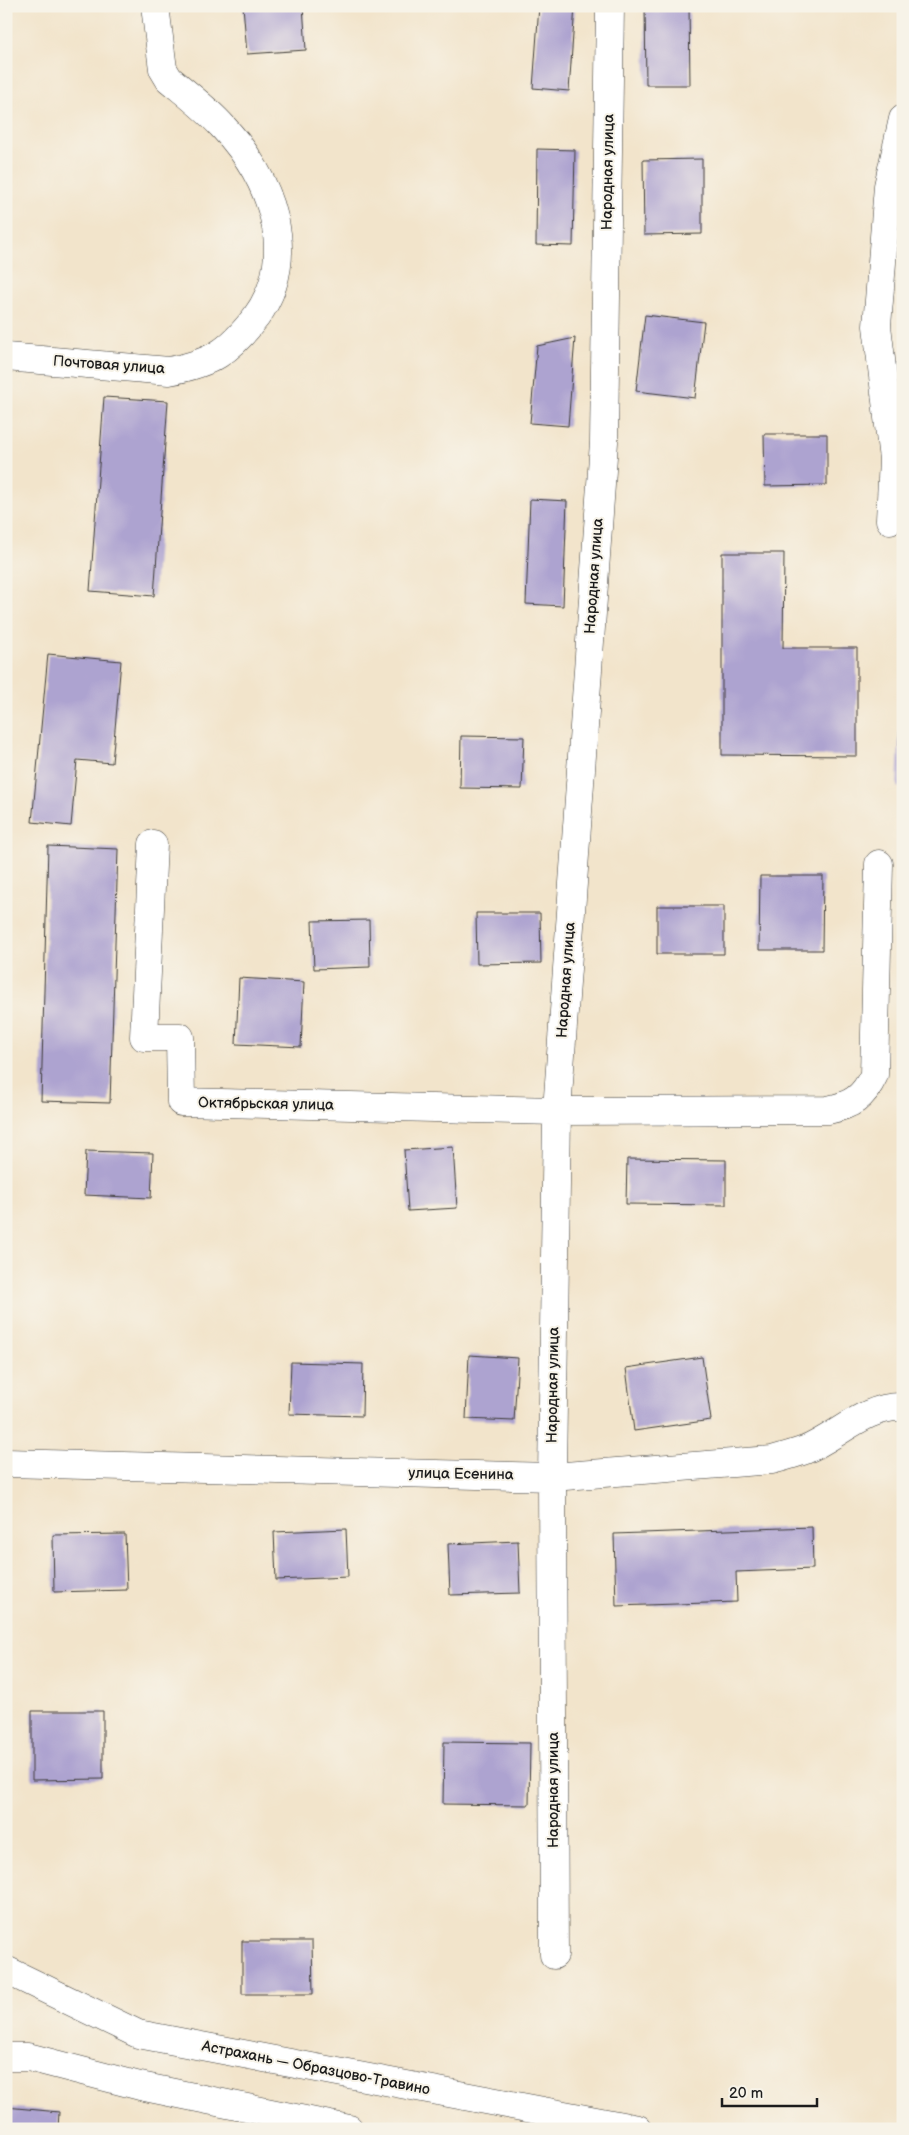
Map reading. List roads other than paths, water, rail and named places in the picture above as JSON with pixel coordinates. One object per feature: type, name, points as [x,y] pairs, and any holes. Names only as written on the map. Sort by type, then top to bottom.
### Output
[{"type":"street","name":"Почтовая улица","points":[[6,357],[169,371],[194,367],[218,356],[241,337],[262,308],[271,288],[278,263],[279,239],[265,187],[250,162],[223,127],[169,79],[163,69],[155,6]]},
{"type":"street","name":"Народная улица","points":[[554,1955],[552,1477],[557,1111],[604,442],[610,6]]},
{"type":"street","points":[[890,520],[893,459],[878,326],[888,186],[903,119]]},
{"type":"street","name":"Октябрьская улица","points":[[153,844],[144,1037],[180,1037],[181,1102],[557,1111]]},
{"type":"street","points":[[557,1111],[828,1110],[843,1107],[856,1100],[867,1090],[874,1075],[879,864]]},
{"type":"street","name":"улица Есенина","points":[[6,1463],[552,1477],[772,1460],[806,1450],[866,1415],[896,1406],[903,1407]]},
{"type":"street","name":"Астрахань — Образцово-Травино","points":[[6,1970],[138,2034],[638,2129]]},
{"type":"street","points":[[6,2057],[28,2057],[140,2086],[350,2129]]}]
